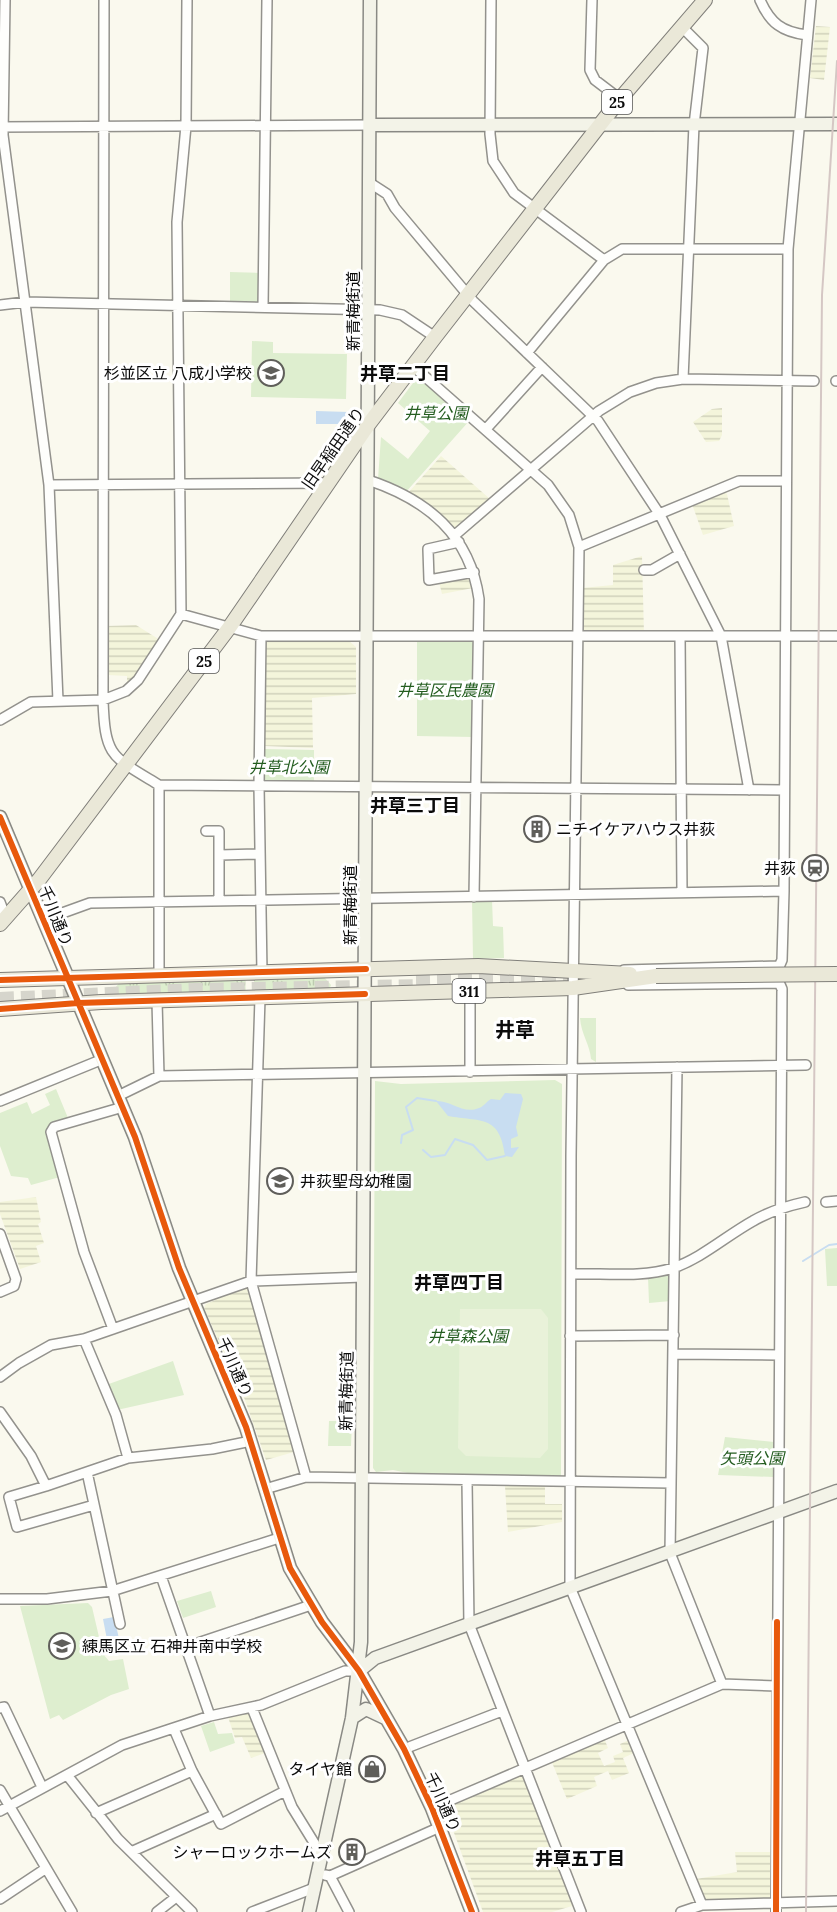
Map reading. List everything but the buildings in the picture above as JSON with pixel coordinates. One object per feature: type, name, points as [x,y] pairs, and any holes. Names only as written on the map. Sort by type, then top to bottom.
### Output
[{"type":"main road","name":"新青梅街道","points":[[309,1912],[352,1718],[359,1671],[366,969],[370,0]]},
{"type":"main road","name":"旧早稲田通り","points":[[3,921],[31,889],[229,628],[368,425],[435,337],[620,99],[705,0]]},
{"type":"main road","points":[[370,125],[837,124]]},
{"type":"main road","name":"千川通り","points":[[0,817],[67,980],[121,1101],[193,1303],[250,1441],[290,1568],[310,1605],[359,1671],[404,1749],[440,1827],[472,1912]]},
{"type":"main road","points":[[541,967],[548,979],[542,989]]},
{"type":"main road","name":"311","points":[[0,980],[67,980],[366,969],[541,967],[656,976],[837,974]]},
{"type":"main road","points":[[325,970],[331,974],[335,983],[334,990],[329,995]]},
{"type":"main road","name":"311","points":[[0,1009],[78,1002],[573,988],[656,976]]},
{"type":"main road","points":[[118,977],[110,988],[113,996],[122,1001]]},
{"type":"main road","points":[[27,980],[37,992],[36,1001],[30,1006]]},
{"type":"main road","points":[[359,1671],[375,1658],[837,1491]]},
{"type":"main road","points":[[352,1718],[366,1709],[388,1720]]},
{"type":"street","points":[[5,0],[1,127],[49,485],[58,701]]},
{"type":"street","points":[[104,0],[103,699],[104,733],[113,753],[126,765],[159,785],[681,791],[783,790]]},
{"type":"street","points":[[0,720],[31,702],[103,699],[126,691],[138,680],[181,614],[177,222],[186,126],[187,0]]},
{"type":"street","points":[[262,307],[267,0]]},
{"type":"street","points":[[491,0],[490,125],[491,152],[496,167],[514,193],[604,260]]},
{"type":"street","points":[[592,0],[590,70],[595,80],[620,99]]},
{"type":"street","points":[[760,0],[771,20],[778,27],[790,33],[807,35]]},
{"type":"street","points":[[776,1907],[779,1208],[782,1065],[782,989],[779,983],[778,966],[782,960],[784,891],[785,481],[789,249],[810,0]]},
{"type":"street","points":[[682,27],[703,48],[694,125],[683,379]]},
{"type":"street","points":[[1,127],[370,125]]},
{"type":"street","points":[[370,183],[387,194],[395,208],[469,296],[594,416],[660,515],[721,636],[749,790]]},
{"type":"street","points":[[527,353],[604,260],[628,248],[789,249]]},
{"type":"street","points":[[0,305],[25,302],[370,309],[396,312],[435,337]]},
{"type":"street","points":[[413,366],[531,469],[561,500],[573,523],[579,547],[580,636],[572,1070],[570,1587],[702,1905]]},
{"type":"street","points":[[486,429],[542,368]]},
{"type":"street","points":[[474,572],[429,580],[428,549],[457,538],[531,469],[612,401],[636,389],[683,379],[814,381]]},
{"type":"street","points":[[368,480],[428,511],[457,538],[474,572],[479,599],[474,897]]},
{"type":"street","points":[[579,547],[739,481],[785,481]]},
{"type":"street","points":[[49,485],[330,483]]},
{"type":"street","points":[[644,570],[652,570],[680,554]]},
{"type":"street","points":[[181,614],[261,636],[837,636]]},
{"type":"street","points":[[261,636],[259,786],[262,973]]},
{"type":"street","points":[[680,636],[681,892]]},
{"type":"street","points":[[159,785],[159,975]]},
{"type":"street","points":[[206,831],[219,831],[219,901]]},
{"type":"street","points":[[220,855],[260,854]]},
{"type":"street","points":[[43,920],[90,903],[784,891]]},
{"type":"street","points":[[0,902],[3,921]]},
{"type":"street","points":[[589,970],[778,966]]},
{"type":"street","points":[[589,985],[779,983]]},
{"type":"street","points":[[470,992],[470,1072]]},
{"type":"street","points":[[260,998],[251,1281],[306,1477]]},
{"type":"street","points":[[157,1001],[159,1076]]},
{"type":"street","points":[[0,1101],[103,1059]]},
{"type":"street","points":[[113,1329],[84,1252],[51,1132],[54,1127],[121,1101],[159,1076],[806,1065]]},
{"type":"street","points":[[677,1067],[670,1553],[722,1684]]},
{"type":"street","points":[[571,1274],[648,1272],[674,1267],[779,1208],[805,1202]]},
{"type":"street","points":[[826,1203],[837,1202]]},
{"type":"street","points":[[0,1234],[16,1279],[14,1286],[0,1292]]},
{"type":"street","points":[[0,1377],[51,1345],[84,1339],[251,1281],[363,1278]]},
{"type":"street","points":[[570,1336],[674,1335]]},
{"type":"street","points":[[84,1339],[116,1415],[129,1458]]},
{"type":"street","points":[[673,1354],[778,1355]]},
{"type":"street","points":[[0,1412],[31,1456],[46,1486]]},
{"type":"street","points":[[94,1505],[17,1527],[9,1497],[129,1458],[212,1449],[250,1441]]},
{"type":"street","points":[[87,1472],[120,1624]]},
{"type":"street","points":[[265,1489],[306,1477],[671,1483]]},
{"type":"street","points":[[467,1481],[469,1624],[523,1768],[581,1912]]},
{"type":"street","points":[[0,1599],[46,1599],[112,1591],[279,1538]]},
{"type":"street","points":[[161,1576],[210,1716]]},
{"type":"street","points":[[186,1647],[310,1605]]},
{"type":"street","points":[[4,1808],[122,1745],[210,1716],[257,1707],[345,1671],[359,1671]]},
{"type":"street","points":[[432,1808],[722,1684],[776,1686]]},
{"type":"street","points":[[0,1708],[4,1707],[42,1787]]},
{"type":"street","points":[[257,1707],[285,1791],[310,1839],[321,1854]]},
{"type":"street","points":[[404,1749],[502,1711]]},
{"type":"street","points":[[174,1729],[192,1771],[221,1824],[285,1791]]},
{"type":"street","points":[[96,1813],[192,1771]]},
{"type":"street","points":[[67,1775],[96,1813],[192,1912]]},
{"type":"street","points":[[0,1790],[4,1808],[72,1912]]},
{"type":"street","points":[[133,1851],[216,1814]]},
{"type":"street","points":[[317,1874],[330,1876],[440,1827]]},
{"type":"street","points":[[0,1899],[45,1869]]},
{"type":"street","points":[[330,1876],[349,1912]]},
{"type":"street","points":[[252,1912],[314,1888]]},
{"type":"street","points":[[157,1912],[176,1898]]},
{"type":"street","points":[[681,1912],[702,1905],[776,1907],[837,1901]]},
{"type":"green space","points":[[816,26],[830,27],[824,80],[810,78]]},
{"type":"green space","points":[[230,272],[260,273],[259,304],[230,304]]},
{"type":"green space","points":[[252,341],[273,342],[273,353],[347,354],[346,399],[251,397]]},
{"type":"green space","name":"井草公園","points":[[419,375],[470,420],[405,493],[378,479],[381,437],[408,459],[430,431],[398,403]]},
{"type":"green space","points":[[722,408],[722,435],[719,441],[706,442],[693,422],[712,409]]},
{"type":"green space","points":[[441,456],[490,499],[457,528],[451,527],[407,494]]},
{"type":"green space","points":[[723,491],[727,494],[734,526],[703,535],[692,504]]},
{"type":"green space","points":[[642,556],[644,634],[582,634],[582,588],[613,585],[613,565]]},
{"type":"green space","points":[[468,576],[473,588],[442,594],[439,582]]},
{"type":"green space","points":[[136,625],[160,640],[135,678],[127,685],[127,676],[108,675],[106,626]]},
{"type":"green space","points":[[268,641],[349,641],[356,647],[356,694],[312,698],[313,748],[265,746],[264,646]]},
{"type":"green space","name":"井草区民農園","points":[[417,641],[471,641],[474,644],[473,737],[417,736]]},
{"type":"green space","name":"井草北公園","points":[[265,749],[314,750],[314,784],[267,783],[265,780]]},
{"type":"green space","points":[[472,900],[492,900],[493,926],[503,927],[504,958],[473,959]]},
{"type":"green space","points":[[245,975],[246,995],[120,996],[115,988],[121,981]]},
{"type":"green space","points":[[254,976],[324,977],[331,985],[329,990],[254,995]]},
{"type":"green space","points":[[580,1018],[596,1018],[596,1062],[591,1059]]},
{"type":"green space","name":"井草森公園","points":[[555,1080],[562,1084],[561,1477],[408,1473],[393,1470],[376,1472],[373,1468],[375,1081],[401,1084]]},
{"type":"green space","points":[[56,1089],[68,1118],[50,1126],[60,1177],[31,1185],[28,1178],[11,1176],[0,1146],[0,1113],[27,1102],[32,1114],[50,1105],[45,1094]]},
{"type":"green space","points":[[36,1197],[41,1222],[38,1224],[44,1243],[36,1246],[41,1262],[20,1269],[0,1214],[0,1202]]},
{"type":"green space","points":[[837,1248],[837,1286],[827,1286],[825,1249]]},
{"type":"green space","points":[[666,1274],[671,1277],[671,1301],[649,1303],[648,1277]]},
{"type":"green space","points":[[246,1287],[250,1289],[294,1452],[266,1460],[245,1400],[204,1308],[206,1304]]},
{"type":"green space","points":[[460,1309],[541,1309],[548,1318],[548,1449],[540,1458],[466,1456],[458,1448]]},
{"type":"green space","points":[[173,1361],[184,1395],[117,1410],[106,1385]]},
{"type":"green space","points":[[329,1421],[352,1421],[351,1446],[328,1446]]},
{"type":"green space","name":"矢頭公園","points":[[725,1437],[774,1442],[774,1477],[718,1475]]},
{"type":"green space","points":[[505,1486],[545,1486],[545,1504],[562,1504],[562,1522],[508,1532]]},
{"type":"green space","points":[[211,1591],[216,1607],[183,1618],[177,1601]]},
{"type":"green space","points":[[88,1603],[92,1607],[103,1654],[109,1661],[123,1659],[129,1689],[111,1695],[63,1720],[59,1715],[50,1719],[20,1606]]},
{"type":"green space","points":[[252,1710],[268,1752],[251,1758],[242,1737],[235,1738],[227,1714]]},
{"type":"green space","points":[[214,1722],[218,1734],[232,1733],[235,1743],[210,1752],[201,1726]]},
{"type":"green space","points":[[604,1738],[608,1748],[598,1753],[604,1766],[615,1762],[613,1756],[623,1752],[620,1744],[629,1740],[634,1753],[623,1758],[629,1773],[612,1780],[608,1771],[594,1777],[597,1786],[567,1799],[551,1760]]},
{"type":"green space","points":[[523,1774],[572,1889],[572,1906],[552,1912],[483,1912],[446,1811],[448,1807]]},
{"type":"green space","points":[[735,1852],[770,1852],[770,1899],[706,1902],[696,1879],[737,1872]]},
{"type":"water","points":[[316,411],[349,412],[349,424],[316,424]]},
{"type":"water","points":[[505,1093],[521,1094],[523,1099],[516,1127],[518,1136],[511,1139],[511,1148],[519,1147],[512,1157],[505,1156],[502,1142],[493,1126],[479,1120],[448,1116],[436,1101],[473,1110],[491,1099],[500,1100]]},
{"type":"water","points":[[114,1617],[121,1647],[109,1650],[103,1619]]},
{"type":"waterway","points":[[401,1143],[402,1135],[413,1130],[406,1107],[417,1098],[436,1101]]},
{"type":"waterway","points":[[423,1150],[431,1157],[445,1155],[455,1139],[473,1145],[487,1160],[505,1156]]},
{"type":"waterway","points":[[803,1261],[829,1245],[837,1244]]},
{"type":"tunnel","points":[[416,979],[568,976]]},
{"type":"tunnel","points":[[0,999],[196,990],[427,986]]},
{"type":"railway","points":[[806,1912],[822,295],[837,61]]},
{"type":"cycle path","points":[[0,817],[135,1137],[179,1268],[246,1427],[290,1568],[322,1622],[359,1671],[404,1749],[432,1808],[472,1912]]},
{"type":"cycle path","points":[[0,980],[366,969]]},
{"type":"cycle path","points":[[0,1009],[78,1003],[365,994]]},
{"type":"cycle path","points":[[776,1912],[777,1622]]},
{"type":"place","name":"杉並区立 八成小学校","points":[[271,373]]},
{"type":"place","name":"ニチイケアハウス井荻","points":[[537,829]]},
{"type":"place","name":"井荻","points":[[815,868]]},
{"type":"place","name":"井荻聖母幼稚園","points":[[280,1181]]},
{"type":"place","name":"練馬区立 石神井南中学校","points":[[62,1646]]},
{"type":"place","name":"タイヤ館","points":[[372,1769]]},
{"type":"place","name":"シャーロックホームズ","points":[[352,1852]]},
{"type":"district","name":"井草二丁目","points":[[405,373]]},
{"type":"district","name":"井草三丁目","points":[[415,805]]},
{"type":"district","name":"井草","points":[[515,1029]]},
{"type":"district","name":"井草四丁目","points":[[459,1282]]},
{"type":"district","name":"井草五丁目","points":[[580,1858]]}]
